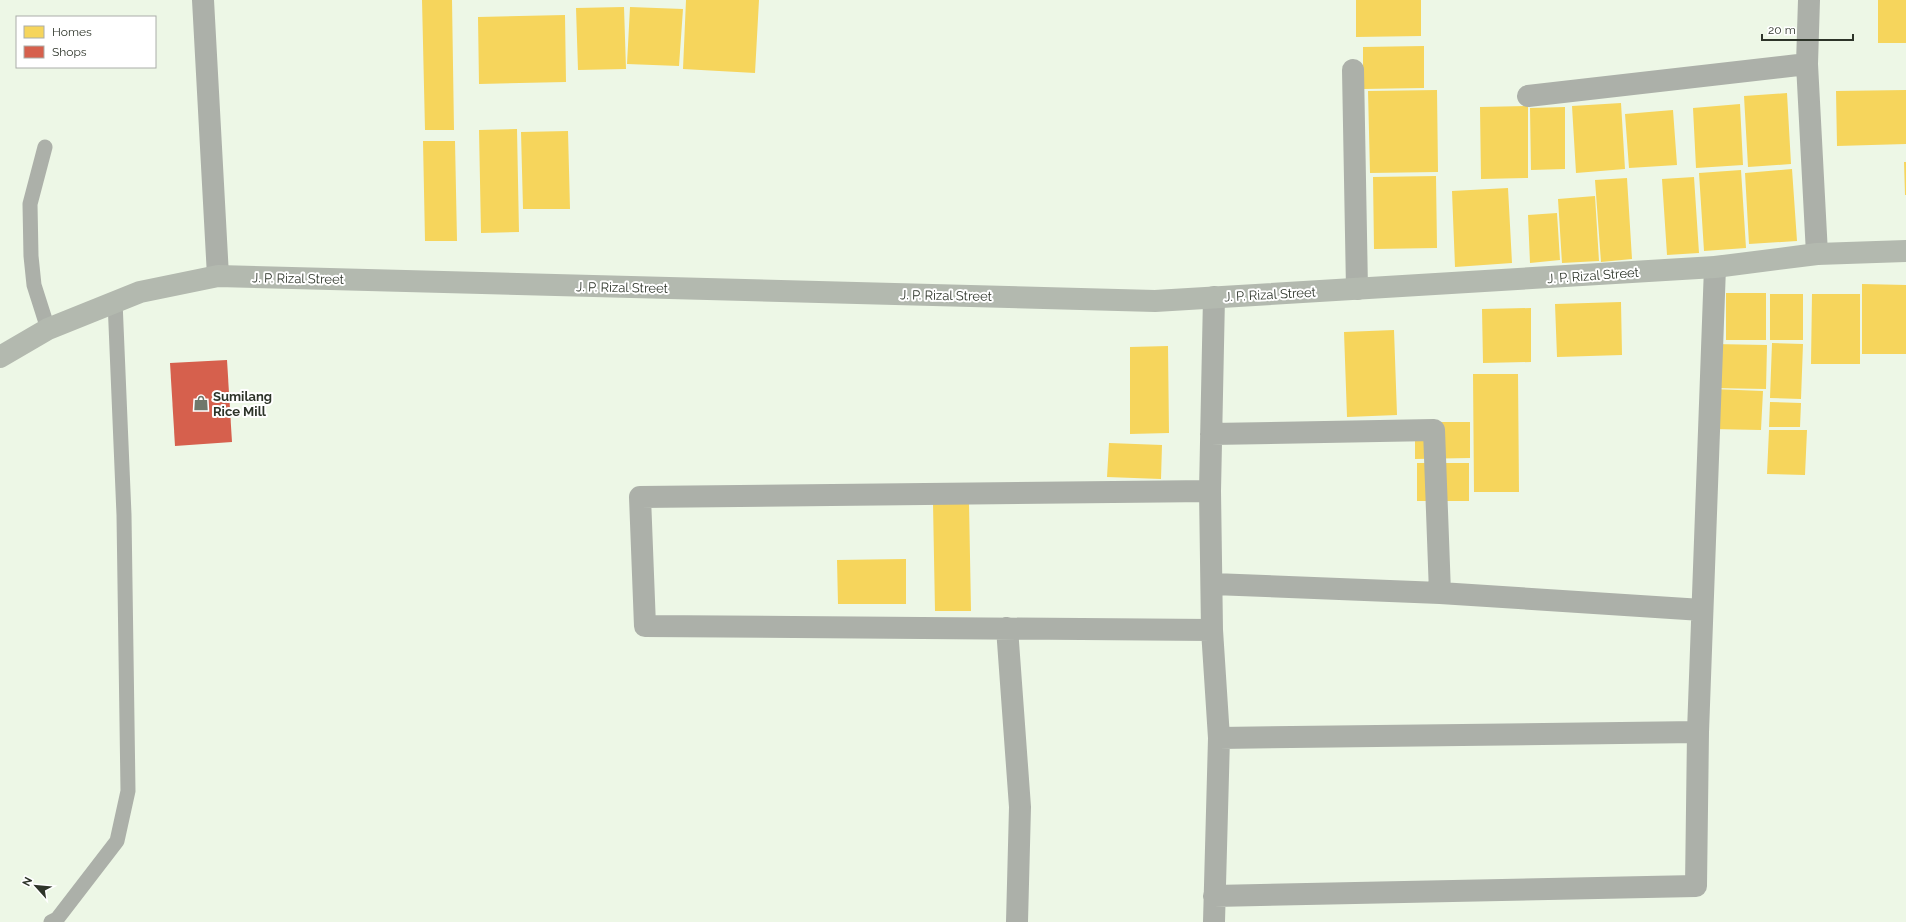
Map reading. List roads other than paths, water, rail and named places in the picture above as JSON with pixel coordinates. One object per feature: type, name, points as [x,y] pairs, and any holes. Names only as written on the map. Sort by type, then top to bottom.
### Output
[{"type":"main road","name":"J. P. Rizal Street","points":[[0,357],[48,329],[115,301],[140,292],[218,276],[1156,300],[1715,267],[1817,254],[1906,251]]},
{"type":"street","points":[[202,0],[218,276]]},
{"type":"street","points":[[1809,0],[1807,64],[1817,254]]},
{"type":"street","points":[[1528,96],[1807,64]]},
{"type":"street","points":[[1353,70],[1357,289]]},
{"type":"street","points":[[1214,896],[1696,886],[1698,732],[1715,267]]},
{"type":"street","points":[[1214,297],[1210,491],[1213,584],[1212,630],[1219,738],[1214,922]]},
{"type":"street","points":[[1211,434],[1434,430],[1440,592]]},
{"type":"street","points":[[1210,491],[640,497],[645,626],[1212,630]]},
{"type":"street","points":[[1213,584],[1440,592],[1702,610]]},
{"type":"street","points":[[1007,628],[1020,807],[1017,922]]},
{"type":"street","points":[[1219,738],[1698,732]]},
{"type":"lane","points":[[45,147],[30,204],[30,211],[31,256],[34,285],[48,329]]},
{"type":"lane","points":[[51,922],[57,919],[117,841],[128,790],[124,515],[115,301]]},
{"type":"place","name":"Sumilang Rice Mill","points":[[201,403]]}]
